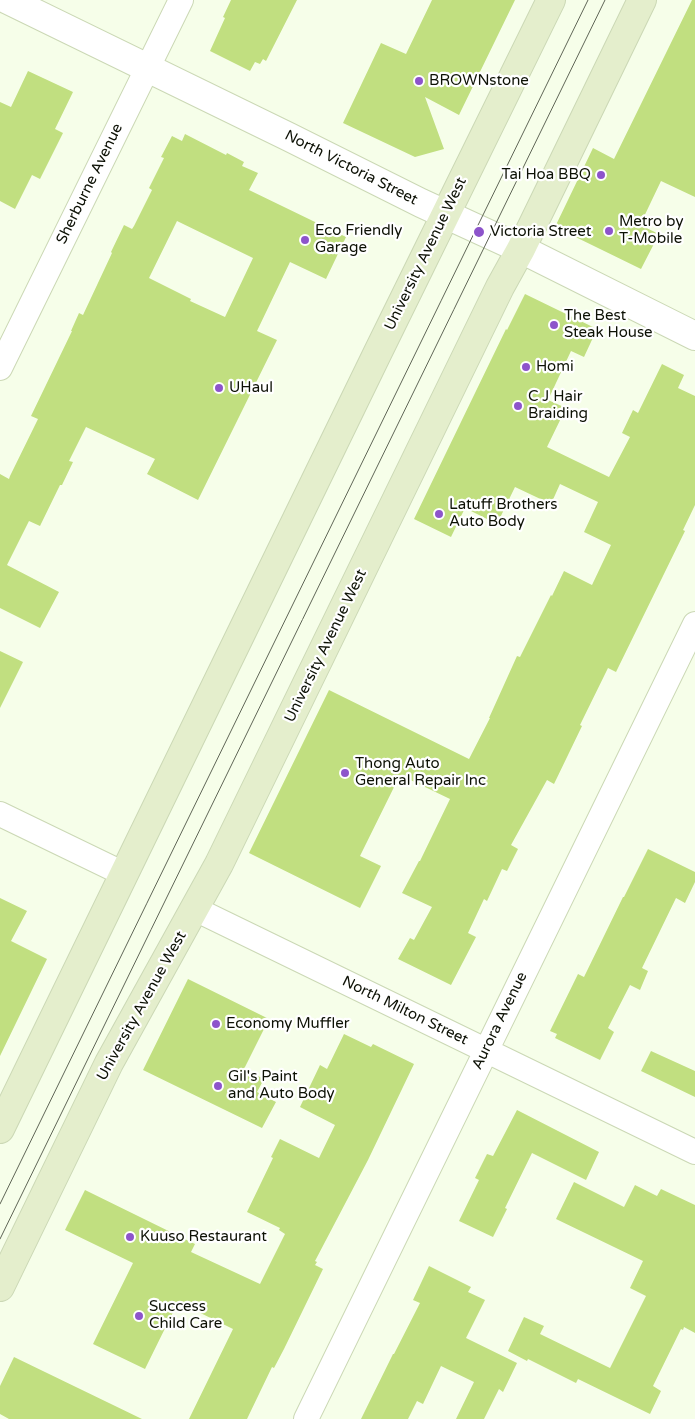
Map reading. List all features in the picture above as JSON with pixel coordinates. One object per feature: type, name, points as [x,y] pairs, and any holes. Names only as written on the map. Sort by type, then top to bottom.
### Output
[{"type":"main road","name":"University Avenue West","points":[[0,1129],[551,0]]},
{"type":"main road","name":"University Avenue West","points":[[0,1287],[109,1063],[219,864],[642,0]]},
{"type":"street","name":"North Victoria Street","points":[[8,0],[695,336]]},
{"type":"street","name":"Sherburne Avenue","points":[[0,368],[181,0]]},
{"type":"street","name":"Aurora Avenue","points":[[306,1419],[695,624]]},
{"type":"street","points":[[0,814],[124,874]]},
{"type":"street","name":"North Milton Street","points":[[195,909],[695,1152]]},
{"type":"building","points":[[231,0],[297,0],[266,61],[263,59],[260,64],[255,62],[250,71],[210,51]]},
{"type":"building","name":"BROWNstone","points":[[432,0],[515,0],[459,115],[425,97],[444,149],[415,157],[343,123],[381,43],[406,54]]},
{"type":"building","points":[[692,0],[695,0],[695,197],[661,181],[640,225],[659,234],[641,269],[555,227],[593,148],[614,159]]},
{"type":"building","points":[[28,71],[73,92],[55,129],[63,133],[40,179],[32,175],[15,209],[0,201],[0,102],[11,107]]},
{"type":"building","points":[[185,134],[244,162],[242,166],[258,173],[249,190],[346,237],[326,279],[290,262],[257,331],[277,340],[198,500],[147,474],[155,459],[86,427],[69,461],[73,462],[40,526],[29,521],[7,565],[59,592],[40,628],[0,608],[0,474],[9,479],[38,419],[31,416],[79,313],[83,315],[124,225],[132,229],[134,226],[152,190],[149,188],[164,158],[161,157],[172,136],[182,141]],"holes":[[[177,221],[253,258],[225,317],[190,301],[191,299],[149,278]]]},
{"type":"building","points":[[525,294],[597,329],[584,357],[571,351],[548,400],[566,408],[547,447],[609,477],[630,437],[622,433],[633,410],[638,413],[662,364],[684,375],[678,388],[695,396],[695,505],[683,530],[685,531],[616,672],[608,668],[554,784],[547,780],[511,845],[518,849],[507,871],[502,869],[487,901],[484,899],[468,933],[476,937],[451,985],[398,959],[410,938],[414,940],[432,907],[402,893],[450,799],[400,775],[360,856],[381,866],[360,908],[249,853],[329,690],[469,759],[490,718],[517,656],[520,657],[564,571],[592,585],[611,545],[584,532],[598,502],[560,484],[551,504],[515,487],[497,524],[465,508],[451,537],[414,519],[506,329]]},
{"type":"building","points":[[0,651],[23,662],[0,708]]},
{"type":"building","points":[[648,849],[695,872],[695,882],[685,903],[676,898],[642,968],[648,971],[640,990],[630,985],[608,1028],[614,1032],[600,1060],[555,1038],[557,1034],[550,1031],[578,974],[584,977]]},
{"type":"building","points":[[0,898],[27,911],[11,941],[47,959],[0,1056]]},
{"type":"building","points":[[188,979],[269,1019],[244,1069],[264,1079],[257,1092],[276,1102],[262,1128],[143,1070]]},
{"type":"building","points":[[344,1034],[371,1047],[373,1044],[414,1064],[368,1160],[315,1261],[317,1262],[315,1265],[323,1269],[247,1419],[189,1419],[233,1329],[178,1302],[145,1369],[93,1344],[133,1263],[65,1230],[85,1190],[195,1244],[191,1252],[260,1284],[285,1234],[279,1230],[280,1228],[247,1212],[280,1139],[319,1158],[335,1125],[300,1107],[320,1065],[327,1069]]},
{"type":"building","points":[[651,1051],[695,1071],[695,1097],[641,1071]]},
{"type":"building","points":[[517,1110],[599,1152],[586,1180],[532,1153],[493,1237],[459,1221],[479,1180],[475,1178],[487,1154],[493,1156]]},
{"type":"building","points":[[574,1182],[624,1207],[635,1185],[657,1196],[661,1189],[695,1205],[695,1333],[684,1327],[683,1330],[681,1329],[653,1386],[661,1391],[650,1414],[578,1379],[576,1383],[508,1351],[524,1317],[544,1326],[540,1334],[610,1368],[646,1296],[630,1288],[643,1261],[556,1219]]},
{"type":"building","points":[[429,1266],[471,1287],[468,1292],[485,1300],[466,1338],[517,1363],[503,1392],[499,1389],[484,1419],[456,1419],[474,1382],[441,1366],[423,1404],[417,1401],[408,1419],[361,1419],[420,1303],[413,1300]]},
{"type":"building","points":[[14,1357],[142,1419],[9,1419],[0,1414],[0,1386]]},
{"type":"tram line","points":[[0,1204],[588,0]]},
{"type":"tram line","points":[[0,1239],[605,0]]},
{"type":"place","name":"BROWNstone","points":[[419,81]]},
{"type":"place","name":"Tai Hoa BBQ","points":[[601,175]]},
{"type":"place","name":"Metro by T-Mobile","points":[[609,231]]},
{"type":"place","name":"Victoria Street","points":[[479,232]]},
{"type":"place","name":"Eco Friendly Garage","points":[[305,240]]},
{"type":"place","name":"The Best Steak House","points":[[554,325]]},
{"type":"place","name":"Homi","points":[[526,367]]},
{"type":"place","name":"UHaul","points":[[219,388]]},
{"type":"place","name":"C J Hair Braiding","points":[[518,406]]},
{"type":"place","name":"Latuff Brothers Auto Body","points":[[439,514]]},
{"type":"place","name":"Thong Auto General Repair Inc","points":[[345,773]]},
{"type":"place","name":"Economy Muffler","points":[[216,1024]]},
{"type":"place","name":"Gil's Paint and Auto Body","points":[[218,1086]]},
{"type":"place","name":"Kuuso Restaurant","points":[[130,1237]]},
{"type":"place","name":"Success Child Care","points":[[139,1316]]}]
